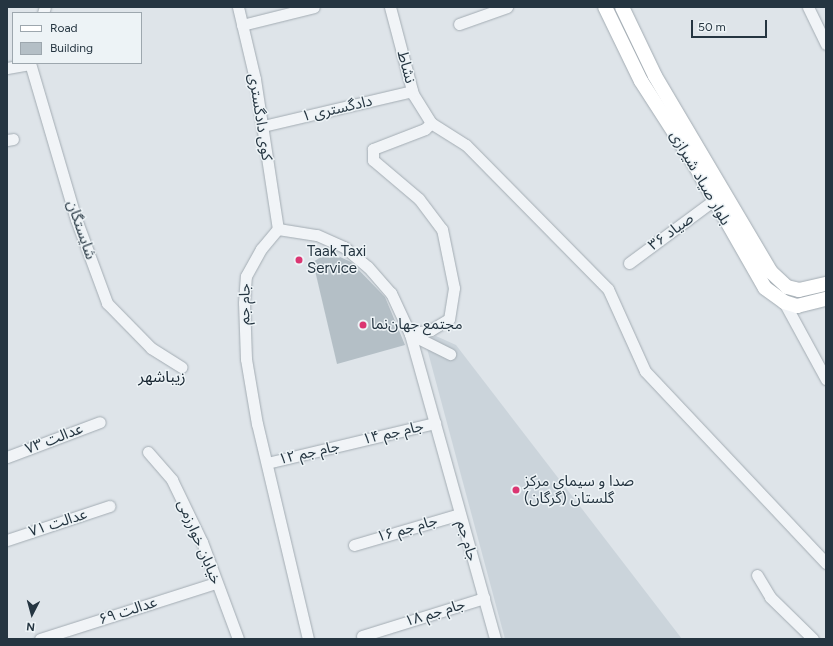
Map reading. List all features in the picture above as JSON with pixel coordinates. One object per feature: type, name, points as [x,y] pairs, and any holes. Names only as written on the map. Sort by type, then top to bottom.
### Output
[{"type":"main road","name":"بلوار صیاد شیرازی","points":[[605,7],[641,81],[696,156],[771,272],[787,287],[798,290],[826,284]]},
{"type":"main road","name":"بلوار صیاد شیرازی","points":[[622,7],[696,156],[714,200],[765,288],[784,302],[797,306],[813,304],[826,299]]},
{"type":"street","name":"کوی دادگستری","points":[[238,7],[255,79],[278,229]]},
{"type":"street","points":[[242,25],[314,7]]},
{"type":"street","name":"نشاط","points":[[390,7],[412,91],[432,123]]},
{"type":"street","points":[[459,24],[507,7]]},
{"type":"street","points":[[808,7],[824,36]]},
{"type":"street","points":[[7,68],[25,64]]},
{"type":"street","name":"شایستگان","points":[[30,64],[76,219],[107,303],[152,348],[181,367]]},
{"type":"street","name":"دادگستری ۱","points":[[262,126],[412,91]]},
{"type":"street","points":[[410,334],[431,330],[449,319],[454,288],[442,229],[420,199],[373,160],[373,149],[425,129],[432,123],[466,145],[608,289],[622,315],[645,371],[826,563]]},
{"type":"street","name":"صیاد ۳۶","points":[[629,263],[714,200]]},
{"type":"street","name":"جام جم","points":[[308,639],[267,463],[246,359],[244,303],[246,276],[261,249],[278,229],[318,235],[344,247],[368,267],[391,294],[410,334],[495,639]]},
{"type":"street","points":[[784,302],[826,379]]},
{"type":"street","points":[[410,334],[450,354]]},
{"type":"street","name":"عدالت ۷۳","points":[[7,457],[100,422]]},
{"type":"street","name":"۱۴ جام جم","points":[[351,443],[435,424]]},
{"type":"street","name":"۱۲ جام جم","points":[[267,463],[351,443]]},
{"type":"street","name":"خیابان خوارزمی","points":[[148,452],[172,480],[202,542],[238,639]]},
{"type":"street","name":"عدالت ۷۱","points":[[7,540],[109,506]]},
{"type":"street","name":"۱۶ جام جم","points":[[354,544],[460,514]]},
{"type":"street","points":[[757,575],[770,597],[813,639]]},
{"type":"street","name":"عدالت ۶۹","points":[[40,639],[216,583]]},
{"type":"street","name":"۱۸ جام جم","points":[[362,636],[484,598]]},
{"type":"shaded area","name":"صدا و سیمای مرکز گلستان (گرگان)","points":[[436,336],[456,345],[682,639],[505,639],[425,341]]},
{"type":"building","name":"مجتمع جهان‌نما","points":[[329,252],[351,262],[385,297],[405,345],[337,364],[313,262]]},
{"type":"place","name":"Taak Taxi Service","points":[[299,260]]},
{"type":"place","name":"مجتمع جهان‌نما","points":[[363,325]]},
{"type":"place","name":"صدا و سیمای مرکز گلستان (گرگان)","points":[[516,490]]},
{"type":"district","name":"زیباشهر","points":[[162,377]]}]
